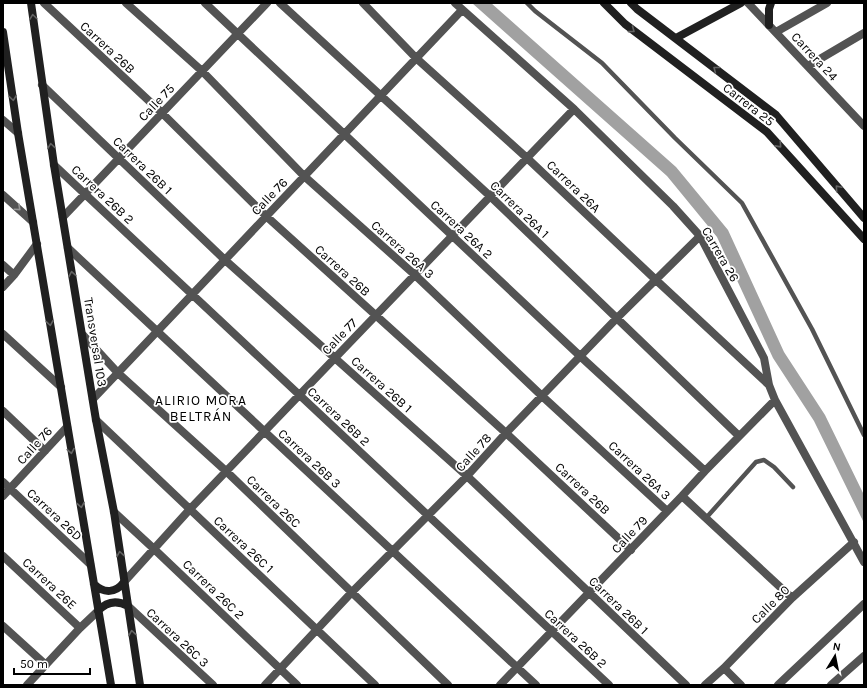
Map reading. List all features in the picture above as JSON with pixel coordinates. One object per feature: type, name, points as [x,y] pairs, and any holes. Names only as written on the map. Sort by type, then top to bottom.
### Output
[{"type":"street","name":"Transversal 103","points":[[31,3],[54,165],[96,420],[114,512],[140,685]]},
{"type":"street","name":"Carrera 26B","points":[[44,3],[162,113],[266,216],[506,433],[631,550]]},
{"type":"street","name":"Carrera 26A 3","points":[[126,3],[202,71],[304,176],[415,275],[542,396],[667,511]]},
{"type":"street","name":"Carrera 26A 2","points":[[205,3],[580,356],[705,471]]},
{"type":"street","name":"Calle 75","points":[[63,217],[267,3]]},
{"type":"street","name":"Carrera 26A 1","points":[[280,3],[490,196],[739,436]]},
{"type":"street","name":"Carrera 26A","points":[[363,3],[416,58],[527,158],[769,385]]},
{"type":"street","name":"Carrera 26","points":[[455,3],[574,109],[673,206],[700,236],[764,358],[769,385],[776,400],[864,562]]},
{"type":"street","name":"Carrera 25","points":[[604,3],[625,24],[767,132],[864,240]]},
{"type":"street","name":"Carrera 25","points":[[631,3],[776,115],[864,218]]},
{"type":"street","points":[[676,38],[741,3]]},
{"type":"street","name":"Carrera 24","points":[[748,3],[864,126]]},
{"type":"street","points":[[769,25],[769,10],[771,3]]},
{"type":"street","points":[[776,32],[827,3]]},
{"type":"street","name":"Calle 76","points":[[93,399],[462,10]]},
{"type":"street","points":[[3,32],[18,133],[111,685]]},
{"type":"street","points":[[808,66],[864,33]]},
{"type":"street","name":"Carrera 26B 1","points":[[42,85],[225,260],[467,476],[686,685]]},
{"type":"street","name":"Calle 77","points":[[124,582],[190,509],[574,109]]},
{"type":"street","points":[[3,120],[18,133]]},
{"type":"street","name":"Carrera 26B 2","points":[[54,165],[609,685]]},
{"type":"street","points":[[3,195],[33,222]]},
{"type":"street","name":"Calle 78","points":[[265,685],[352,592],[467,476],[580,356],[700,236]]},
{"type":"street","points":[[3,287],[37,244]]},
{"type":"street","name":"Carrera 26B 3","points":[[68,248],[536,685]]},
{"type":"street","points":[[3,265],[14,275]]},
{"type":"street","points":[[3,334],[61,387]]},
{"type":"street","name":"Carrera 26C","points":[[83,335],[118,373],[226,472],[448,685]]},
{"type":"street","name":"Calle 79","points":[[500,685],[590,593],[705,471],[776,400]]},
{"type":"street","points":[[3,411],[45,451]]},
{"type":"street","name":"Carrera 26C 1","points":[[96,420],[375,685]]},
{"type":"street","name":"Calle 76","points":[[3,496],[67,427]]},
{"type":"street","name":"Carrera 26D","points":[[3,482],[90,564]]},
{"type":"street","points":[[682,496],[792,598]]},
{"type":"street","name":"Carrera 26C 2","points":[[114,512],[154,548],[297,685]]},
{"type":"street","name":"Calle 80","points":[[705,685],[724,668],[792,598],[854,542]]},
{"type":"street","name":"Carrera 26E","points":[[3,556],[80,628]]},
{"type":"street","points":[[94,584],[102,590],[107,591],[117,589],[124,582]]},
{"type":"street","points":[[27,685],[80,628],[103,606],[109,602],[115,602],[128,606]]},
{"type":"street","points":[[778,685],[864,604]]},
{"type":"street","name":"Carrera 26C 3","points":[[128,606],[213,685]]},
{"type":"street","points":[[3,626],[46,666]]},
{"type":"street","points":[[831,685],[864,656]]},
{"type":"street","points":[[724,668],[740,685]]},
{"type":"lane","points":[[527,3],[535,11],[602,63],[675,138],[742,203],[812,329],[864,435]]},
{"type":"lane","points":[[706,518],[756,462],[764,460],[774,467],[793,487]]},
{"type":"shaded area","points":[[472,3],[491,3],[676,167],[728,230],[784,352],[825,415],[864,495],[864,523],[814,421],[773,358],[717,237],[667,176]]},
{"type":"district","name":"ALIRIO MORA BELTRÁN","points":[[201,408]]}]
